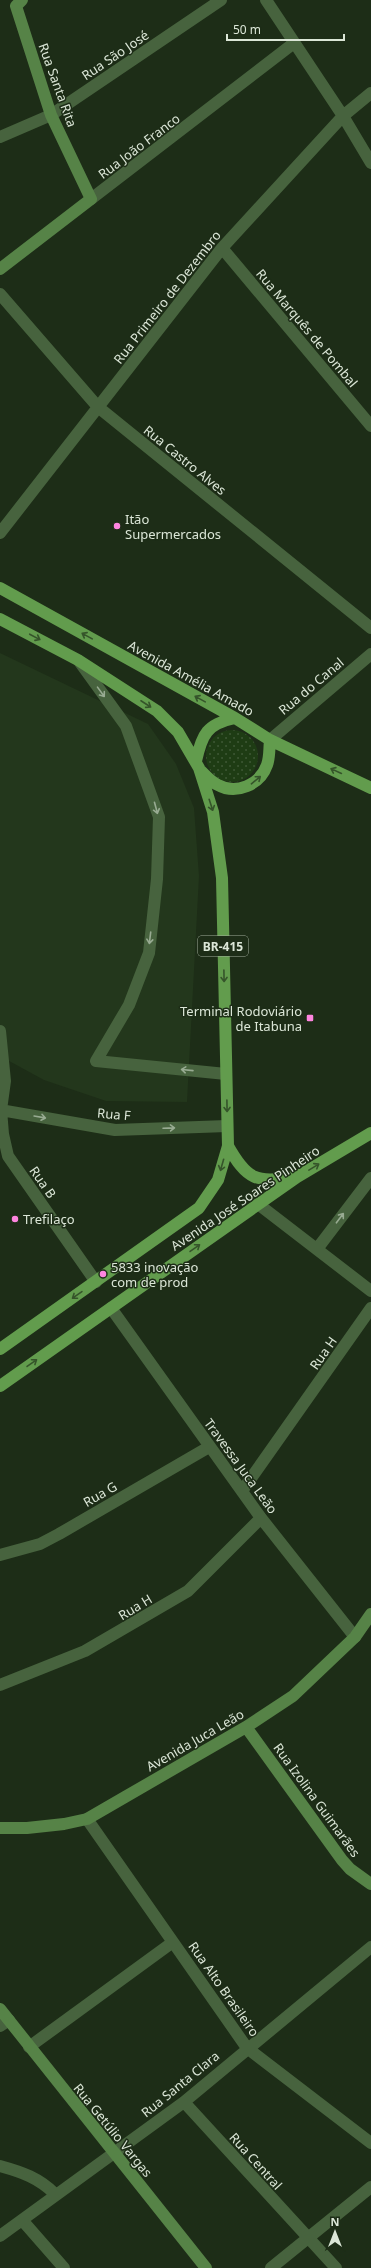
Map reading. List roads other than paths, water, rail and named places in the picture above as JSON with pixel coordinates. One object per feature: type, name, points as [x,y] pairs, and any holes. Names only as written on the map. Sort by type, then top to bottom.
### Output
[{"type":"main road","name":"Avenida Amélia Amado","points":[[0,588],[235,718],[270,740],[371,788]]},
{"type":"main road","points":[[0,619],[78,660],[157,711],[178,732],[197,764],[218,785],[229,789],[241,788],[252,784],[261,776],[267,766],[270,740]]},
{"type":"main road","points":[[197,764],[203,735],[211,727],[221,721],[235,718]]},
{"type":"main road","name":"BR-415","points":[[197,764],[213,812],[222,878],[227,1126]]},
{"type":"main road","name":"Avenida José Soares Pinheiro","points":[[0,1349],[199,1208],[218,1180],[228,1146],[227,1126]]},
{"type":"main road","name":"Avenida José Soares Pinheiro","points":[[0,1386],[297,1177],[371,1133]]},
{"type":"main road","points":[[228,1146],[239,1166],[256,1178],[272,1180],[297,1177]]},
{"type":"street","name":"Rua São José","points":[[0,137],[52,115],[221,0]]},
{"type":"street","points":[[266,0],[343,116],[371,163]]},
{"type":"street","name":"Rua Santa Rita","points":[[17,2],[52,115],[91,199]]},
{"type":"street","name":"Rua João Franco","points":[[0,268],[294,43]]},
{"type":"street","name":"Rua Primeiro de Dezembro","points":[[0,533],[222,248],[343,116],[371,93]]},
{"type":"street","name":"Rua Marquês de Pombal","points":[[222,248],[371,426]]},
{"type":"street","name":"Rua Castro Alves","points":[[0,294],[98,407],[371,628]]},
{"type":"street","name":"Rua do Canal","points":[[270,740],[371,654]]},
{"type":"street","points":[[78,660],[126,726],[144,770],[159,817],[157,878],[148,953],[129,1005],[96,1061],[226,1074]]},
{"type":"street","name":"Rua B","points":[[0,1032],[5,1081],[1,1110],[3,1134],[8,1156],[96,1282]]},
{"type":"street","name":"Rua F","points":[[1,1110],[115,1130],[227,1126]]},
{"type":"street","points":[[317,1249],[371,1178]]},
{"type":"street","points":[[258,1204],[371,1291]]},
{"type":"street","name":"Travessa Juca Leão","points":[[111,1308],[261,1518],[355,1637]]},
{"type":"street","name":"Rua H","points":[[242,1491],[371,1308]]},
{"type":"street","name":"Rua G","points":[[0,1555],[40,1544],[209,1447]]},
{"type":"street","name":"Rua H","points":[[0,1685],[85,1652],[188,1591],[261,1518]]},
{"type":"street","name":"Avenida Juca Leão","points":[[0,1828],[42,1827],[87,1819],[246,1727],[293,1696],[355,1637],[371,1614]]},
{"type":"street","name":"Rua Izolina Guimarães","points":[[246,1727],[342,1860],[371,1884]]},
{"type":"street","name":"Rua Alto Brasileiro","points":[[87,1819],[247,2048],[371,2143]]},
{"type":"street","points":[[29,2046],[174,1942]]},
{"type":"street","name":"Rua Santa Clara","points":[[0,2236],[184,2102],[247,2048],[371,1947]]},
{"type":"street","name":"Rua Getúlio Vargas","points":[[0,2009],[4,2023],[29,2046],[206,2268]]},
{"type":"street","name":"Rua Central","points":[[184,2102],[336,2268]]},
{"type":"street","points":[[0,2166],[28,2174],[45,2184],[56,2194]]},
{"type":"street","points":[[271,2268],[371,2186]]},
{"type":"street","points":[[22,2220],[64,2268]]},
{"type":"place","name":"Itão Supermercados","points":[[117,526]]},
{"type":"place","name":"Terminal Rodoviário de Itabuna","points":[[310,1018]]},
{"type":"place","name":"Trefilaço","points":[[15,1219]]},
{"type":"place","name":"5833 inovação com de prod","points":[[103,1274]]}]
